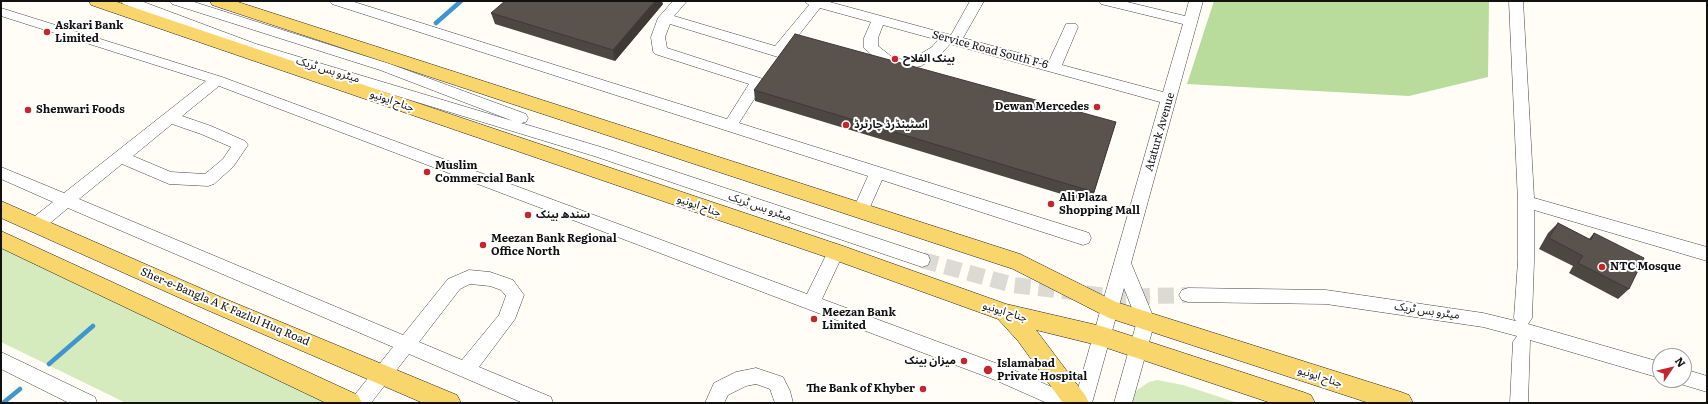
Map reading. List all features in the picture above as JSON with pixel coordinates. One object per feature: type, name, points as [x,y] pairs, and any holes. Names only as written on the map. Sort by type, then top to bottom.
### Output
[{"type":"main road","name":"جناح ایونیو","points":[[97,1],[836,252],[1006,314],[1101,336],[1268,397],[1303,403]]},
{"type":"main road","name":"جناح ایونیو","points":[[218,1],[860,212],[1020,263],[1109,309],[1401,403]]},
{"type":"main road","name":"Sher-e-Bangla A K Fazlul Huq Road","points":[[1,209],[215,304],[384,374],[449,403]]},
{"type":"main road","points":[[1,239],[350,403]]},
{"type":"main road","points":[[1006,314],[1026,334],[1077,403]]},
{"type":"street","name":"میٹرو بس ٹریک","points":[[128,1],[251,47],[599,152],[922,260]]},
{"type":"street","name":"میٹرو بس ٹریک","points":[[177,1],[385,68],[521,118],[599,152]]},
{"type":"street","points":[[337,1],[1083,238]]},
{"type":"street","points":[[680,1],[665,18],[658,36],[660,51],[758,82],[730,126]]},
{"type":"street","points":[[879,20],[871,38],[871,48],[887,61],[904,65],[916,63],[951,39],[977,1]]},
{"type":"street","points":[[1106,1],[1190,22]]},
{"type":"street","name":"Ataturk Avenue","points":[[1083,403],[1196,1]]},
{"type":"street","points":[[1516,1],[1526,202],[1526,261],[1523,318]]},
{"type":"street","points":[[665,18],[778,52],[814,2]]},
{"type":"street","name":"Service Road South F-6","points":[[814,2],[1169,99]]},
{"type":"street","points":[[1,12],[217,80],[1002,374],[1067,403]]},
{"type":"street","points":[[1054,67],[1071,27]]},
{"type":"street","points":[[37,224],[217,80]]},
{"type":"street","points":[[121,157],[169,178],[208,180],[228,163],[240,145],[206,130],[170,118]]},
{"type":"street","points":[[1,173],[544,403]]},
{"type":"street","points":[[860,212],[877,173]]},
{"type":"street","points":[[1526,202],[1707,254]]},
{"type":"street","points":[[812,302],[836,252]]},
{"type":"street","points":[[1122,262],[1146,321],[1123,403]]},
{"type":"street","points":[[360,403],[408,345],[454,284],[469,277],[490,279],[507,285],[515,295],[506,319],[465,370]]},
{"type":"street","name":"میٹرو بس ٹریک","points":[[1188,295],[1326,297],[1483,320],[1561,340],[1652,368]]},
{"type":"street","points":[[1519,403],[1522,342]]},
{"type":"street","points":[[1,360],[88,403]]},
{"type":"street","points":[[714,403],[721,389],[743,378],[756,376],[776,383],[781,391],[784,403]]},
{"type":"street","points":[[1692,379],[1707,384]]},
{"type":"green space","points":[[1214,1],[1489,1],[1488,77],[1409,96],[1187,84]]},
{"type":"green space","points":[[1,245],[362,403],[126,403],[1,342]]},
{"type":"green space","points":[[1157,380],[1183,385],[1238,403],[1132,403],[1134,392],[1149,382]]},
{"type":"building","points":[[505,1],[655,1],[613,50],[491,13]]},
{"type":"building","points":[[795,34],[1116,122],[1094,192],[754,90]]},
{"type":"building","points":[[1558,223],[1591,240],[1594,233],[1644,258],[1629,289],[1578,263],[1583,256],[1549,238]]},
{"type":"waterway","points":[[436,23],[461,1]]},
{"type":"waterway","points":[[49,364],[93,326]]},
{"type":"waterway","points":[[3,403],[20,389]]},
{"type":"tunnel","points":[[922,260],[1013,285],[1116,297],[1188,295]]},
{"type":"place","name":"Askari Bank Limited","points":[[47,32]]},
{"type":"place","name":"بینک الفلاح","points":[[895,59]]},
{"type":"place","name":"Dewan Mercedes","points":[[1097,107]]},
{"type":"place","name":"Shenwari Foods","points":[[28,110]]},
{"type":"place","name":"اسٹینڈرڈ چارٹرڈ","points":[[846,125]]},
{"type":"place","name":"Muslim Commercial Bank","points":[[427,172]]},
{"type":"place","name":"Ali Plaza Shopping Mall","points":[[1051,204]]},
{"type":"place","name":"سندھ بینک","points":[[528,215]]},
{"type":"place","name":"Meezan Bank Regional Office North","points":[[483,245]]},
{"type":"place","name":"NTC Mosque","points":[[1602,267]]},
{"type":"place","name":"Meezan Bank Limited","points":[[814,319]]},
{"type":"place","name":"میزان بینک","points":[[964,361]]},
{"type":"place","name":"Islamabad Private Hospital","points":[[988,370]]},
{"type":"place","name":"The Bank of Khyber","points":[[923,389]]}]
